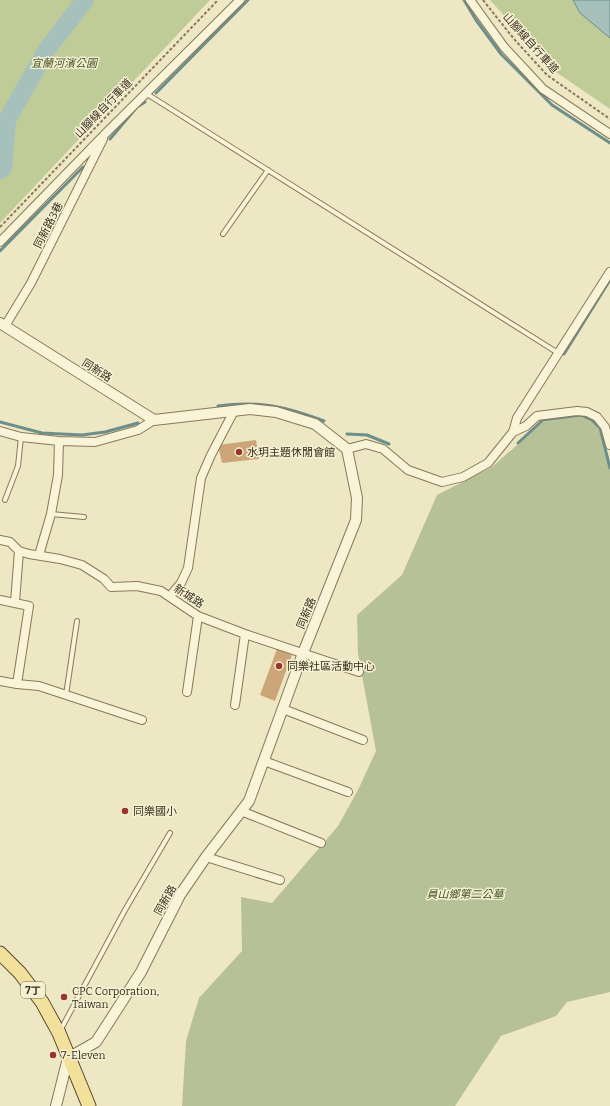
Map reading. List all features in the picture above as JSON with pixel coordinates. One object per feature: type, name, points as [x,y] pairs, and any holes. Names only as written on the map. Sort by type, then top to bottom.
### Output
[{"type":"main road","name":"7丁","points":[[0,953],[20,973],[42,1002],[59,1033],[89,1106]]},
{"type":"street","points":[[0,242],[107,132],[147,94],[240,0]]},
{"type":"street","points":[[470,0],[504,47],[543,89],[610,134]]},
{"type":"street","name":"同新路3巷","points":[[2,324],[31,283],[107,132]]},
{"type":"street","points":[[0,431],[21,437],[59,441],[95,442],[138,430],[154,420],[250,409],[276,412],[315,424],[347,449],[366,444],[383,449],[408,470],[442,482],[463,477],[488,463],[513,432],[517,418],[610,272]]},
{"type":"street","name":"同新路","points":[[2,324],[154,420]]},
{"type":"street","points":[[513,432],[526,426],[538,416],[577,410],[587,412],[597,417],[605,427],[610,445]]},
{"type":"street","points":[[170,596],[181,583],[188,568],[202,478],[211,455],[234,411]]},
{"type":"street","points":[[39,555],[51,514],[58,475],[59,441]]},
{"type":"street","name":"同新路","points":[[68,1058],[96,1042],[141,972],[180,895],[206,857],[249,801],[303,653],[356,520],[357,498],[347,449]]},
{"type":"street","name":"新城路","points":[[0,540],[10,542],[19,551],[82,564],[104,579],[111,587],[136,586],[161,591],[198,616],[245,634],[359,672]]},
{"type":"street","points":[[15,602],[19,551]]},
{"type":"street","points":[[0,600],[30,606],[17,684]]},
{"type":"street","points":[[187,692],[198,616]]},
{"type":"street","points":[[235,705],[245,634]]},
{"type":"street","points":[[0,681],[39,686],[142,720]]},
{"type":"street","points":[[283,709],[363,740]]},
{"type":"street","points":[[264,761],[348,792]]},
{"type":"street","points":[[241,811],[321,843]]},
{"type":"street","points":[[206,857],[280,880]]},
{"type":"street","points":[[56,1106],[68,1058]]},
{"type":"lane","points":[[147,94],[558,353]]},
{"type":"lane","points":[[223,234],[268,170]]},
{"type":"lane","points":[[5,500],[18,466],[21,437]]},
{"type":"lane","points":[[51,514],[84,517]]},
{"type":"lane","points":[[66,695],[77,621]]},
{"type":"lane","points":[[59,1033],[125,910],[170,833]]},
{"type":"path","name":"山腳線自行車道","points":[[0,227],[218,0]]},
{"type":"path","name":"山腳線自行車道","points":[[483,0],[514,39],[547,75],[610,119]]},
{"type":"green space","name":"宜蘭河濱公園","points":[[0,0],[210,0],[0,223]]},
{"type":"green space","points":[[490,0],[610,0],[610,109],[553,70]]},
{"type":"green space","name":"員山鄉第二公墓","points":[[581,416],[592,420],[599,429],[610,470],[610,992],[567,1002],[556,1016],[501,1036],[455,1106],[182,1106],[186,1041],[199,998],[242,951],[241,897],[272,903],[338,826],[359,788],[376,751],[358,654],[357,615],[402,575],[437,495],[492,467],[543,422]]},
{"type":"water","points":[[573,0],[610,0],[610,38],[580,13]]},
{"type":"building","name":"水玥主題休閒會館","points":[[256,440],[259,459],[222,463],[218,445]]},
{"type":"building","name":"同樂社區活動中心","points":[[277,649],[292,655],[275,701],[260,695]]},
{"type":"waterway","points":[[0,170],[3,168],[7,120],[48,48],[85,0]]},
{"type":"waterway","points":[[156,93],[248,0]]},
{"type":"waterway","points":[[464,0],[476,20],[501,54],[552,105],[610,143]]},
{"type":"waterway","points":[[110,139],[137,107],[145,102]]},
{"type":"waterway","points":[[0,251],[83,167]]},
{"type":"waterway","points":[[564,354],[610,280]]},
{"type":"waterway","points":[[218,406],[233,404],[260,404],[298,412],[324,421]]},
{"type":"waterway","points":[[518,443],[543,420],[581,415],[592,420],[600,428],[610,468]]},
{"type":"waterway","points":[[0,422],[42,433],[82,435],[105,432],[138,423]]},
{"type":"waterway","points":[[347,434],[367,435],[389,444]]},
{"type":"place","name":"水玥主題休閒會館","points":[[239,452]]},
{"type":"place","name":"同樂社區活動中心","points":[[279,666]]},
{"type":"place","name":"同樂國小","points":[[125,811]]},
{"type":"place","name":"CPC Corporation, Taiwan","points":[[64,997]]},
{"type":"place","name":"7-Eleven","points":[[53,1055]]}]
